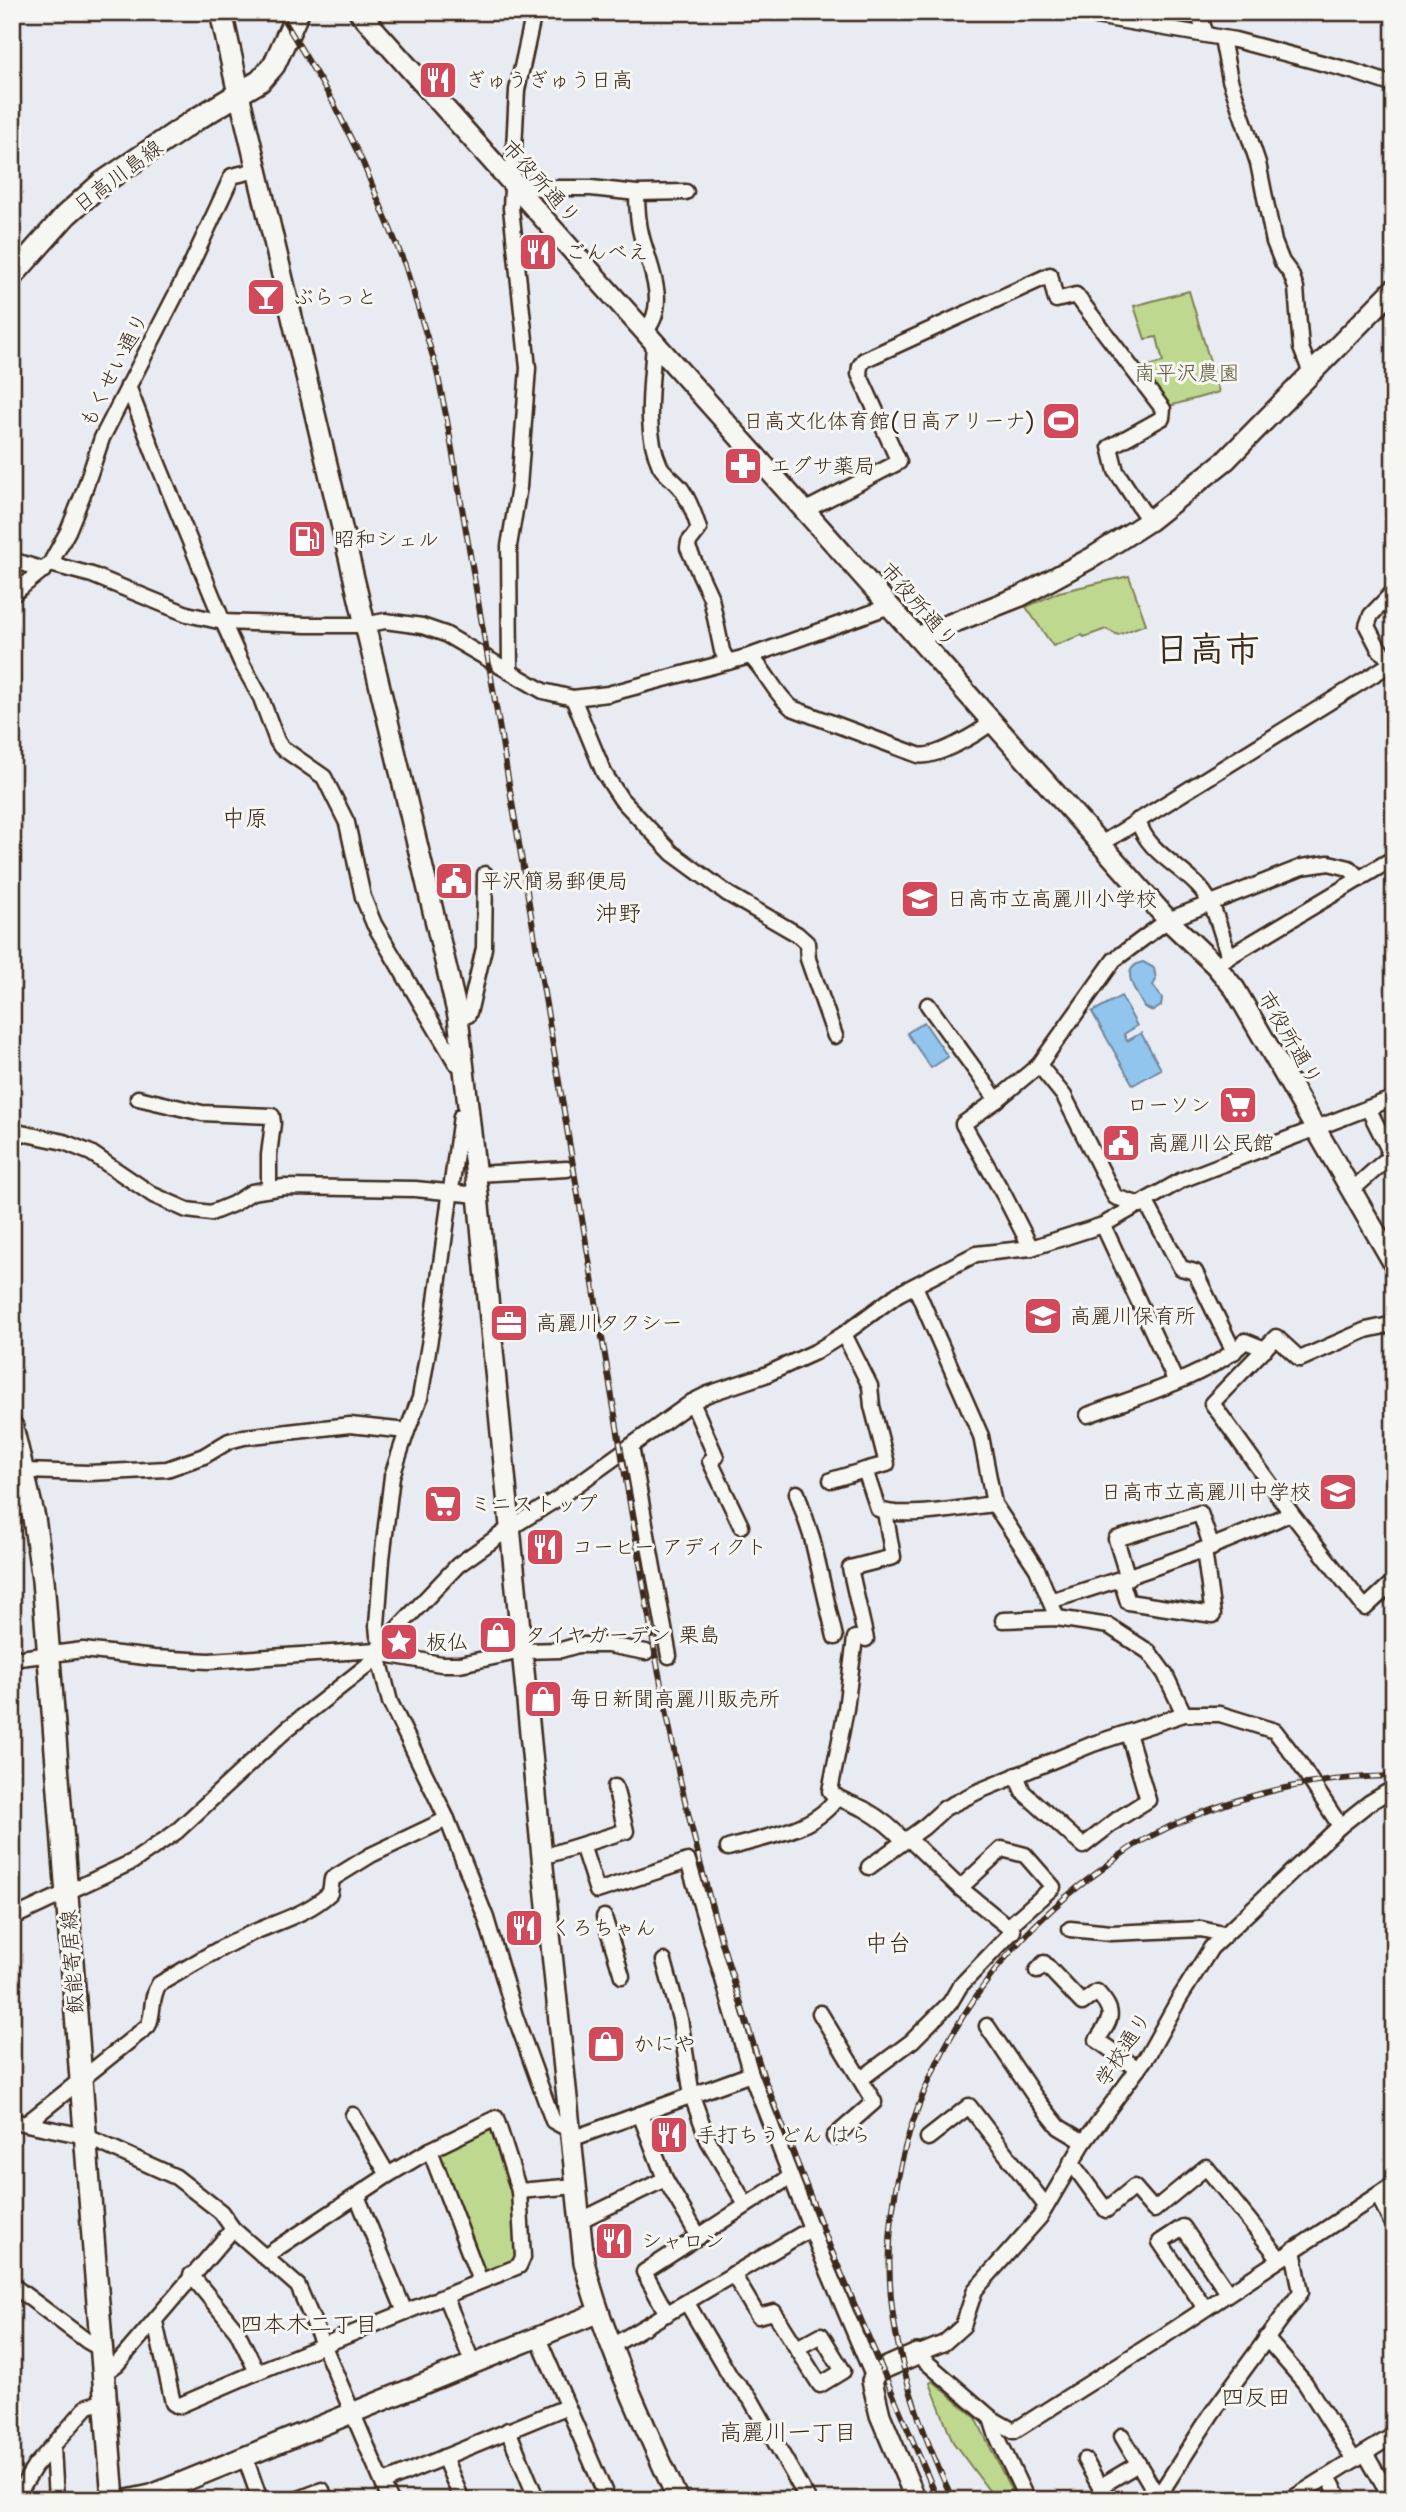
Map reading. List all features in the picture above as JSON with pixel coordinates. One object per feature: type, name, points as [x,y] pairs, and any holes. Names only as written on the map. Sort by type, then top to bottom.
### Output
[{"type":"main road","points":[[221,12],[239,94]]},
{"type":"main road","name":"日高川島線","points":[[12,276],[66,215],[102,183],[260,80],[274,65],[299,12]]},
{"type":"main road","name":"飯能寄居線","points":[[12,1427],[24,1471],[39,1548],[49,1653],[113,2500]]},
{"type":"street","name":"市役所通り","points":[[359,12],[806,510],[1168,920],[1222,961],[1394,1264]]},
{"type":"street","points":[[510,672],[509,545],[519,487],[528,368],[511,208],[517,90],[534,12]]},
{"type":"street","points":[[1072,12],[1206,34],[1352,71],[1394,85]]},
{"type":"street","points":[[1198,12],[1206,34]]},
{"type":"street","points":[[1222,38],[1230,80],[1258,163],[1274,242],[1296,288],[1301,348],[1311,373]]},
{"type":"street","points":[[239,94],[458,1017],[476,1174],[584,2262],[597,2313],[610,2347],[678,2500]]},
{"type":"street","name":"もくせい通り","points":[[12,595],[47,567],[68,531],[102,438],[189,268],[232,176],[257,170]]},
{"type":"street","points":[[514,185],[519,183],[538,188],[591,188],[637,193],[685,192]]},
{"type":"street","points":[[637,193],[640,228],[656,283],[654,321],[649,338],[653,441],[662,469],[681,489],[695,515],[699,529],[688,542],[688,548],[711,598],[722,651],[729,662]]},
{"type":"street","points":[[806,510],[899,462],[859,374],[864,360],[1050,275],[1056,300],[1076,295],[1163,409],[1162,418],[1110,447],[1116,471],[1149,521]]},
{"type":"street","points":[[918,637],[1021,596],[1093,557],[1149,521],[1226,460],[1394,289]]},
{"type":"street","points":[[128,386],[223,622],[261,698],[277,741],[281,747],[324,777],[347,823],[363,897],[374,924],[456,1063],[464,1066]]},
{"type":"street","points":[[12,560],[92,575],[187,614],[223,622],[364,625],[384,621],[422,626],[445,634],[543,691],[573,698],[608,694],[750,656],[890,606]]},
{"type":"street","points":[[1101,844],[1393,663],[1379,649],[1367,626],[1371,615],[1394,591]]},
{"type":"street","points":[[750,656],[760,665],[781,699],[792,708],[918,755],[928,756],[971,736],[992,722]]},
{"type":"street","points":[[573,698],[604,774],[621,799],[672,853],[728,894],[797,934],[807,943],[808,959],[835,1037]]},
{"type":"street","points":[[1138,820],[1146,841],[1200,887],[1211,905],[1222,961],[1394,858]]},
{"type":"street","points":[[1031,1248],[1004,1195],[962,1124],[997,1100],[1039,1065],[1114,960],[1168,920],[1302,867],[1329,863],[1349,868],[1360,879]]},
{"type":"street","points":[[458,1017],[468,1015],[471,1009],[484,948],[485,874]]},
{"type":"street","points":[[928,1005],[997,1100]]},
{"type":"street","points":[[1039,1065],[1064,1096],[1115,1197],[1144,1203],[1181,1268],[1195,1272],[1234,1352]]},
{"type":"street","points":[[138,1098],[202,1113],[272,1116],[270,1188]]},
{"type":"street","points":[[12,1918],[131,1862],[176,1832],[287,1729],[379,1650],[458,1565],[557,1499],[692,1402],[765,1375],[815,1352],[845,1334],[898,1294],[976,1254],[1031,1248],[1103,1225],[1182,1180],[1394,1098]]},
{"type":"street","points":[[1351,1191],[1388,1158],[1388,1148],[1367,1108]]},
{"type":"street","points":[[469,1111],[461,1116],[420,1398],[392,1476],[377,1625],[379,1650],[390,1702],[447,1819],[485,1918],[515,2016],[553,2121],[570,2132]]},
{"type":"street","points":[[12,1131],[65,1142],[91,1153],[153,1195],[187,1210],[211,1213],[253,1192],[270,1188],[415,1189],[478,1195]]},
{"type":"street","points":[[476,1174],[566,1169]]},
{"type":"street","points":[[1103,1225],[1176,1382]]},
{"type":"street","points":[[915,1286],[981,1436],[994,1504],[1037,1569],[1057,1618]]},
{"type":"street","points":[[1394,1324],[1366,1330],[1300,1359],[1276,1337],[1212,1403],[1291,1513],[1365,1608],[1394,1581]]},
{"type":"street","points":[[831,1480],[887,1464],[872,1406],[870,1386],[845,1334]]},
{"type":"street","points":[[1088,1415],[1176,1382],[1234,1352],[1245,1341],[1265,1349]]},
{"type":"street","points":[[692,1402],[716,1457],[710,1461],[741,1526]]},
{"type":"street","points":[[24,1471],[89,1473],[167,1469],[204,1456],[229,1441],[244,1437],[350,1425],[407,1431]]},
{"type":"street","points":[[631,1446],[669,1656]]},
{"type":"street","points":[[865,1470],[878,1509],[886,1512],[904,1513],[994,1504]]},
{"type":"street","points":[[797,1493],[812,1538],[835,1637]]},
{"type":"street","points":[[861,2079],[901,2051],[950,2003],[960,1986],[1013,1931],[906,1839],[862,1808],[836,1797],[830,1791],[860,1638],[850,1568],[893,1557],[886,1512]]},
{"type":"street","points":[[1200,1513],[1208,1549],[1213,1615],[1128,1602],[1125,1579],[1116,1539],[1200,1513]]},
{"type":"street","points":[[1050,1601],[1125,1579],[1208,1549],[1291,1513]]},
{"type":"street","points":[[1003,1620],[1057,1618],[1109,1626],[1149,1652],[1165,1674],[1184,1714]]},
{"type":"street","points":[[12,1659],[49,1653],[92,1651],[209,1661],[379,1650],[384,1654],[441,1664],[460,1664],[522,1651],[561,1650],[578,1645],[608,1645],[646,1652]]},
{"type":"street","points":[[869,1867],[944,1808],[1093,1744],[1184,1714],[1220,1714],[1275,1731],[1340,1826]]},
{"type":"street","points":[[1016,1775],[1023,1792],[1083,1846],[1148,1800],[1128,1733]]},
{"type":"street","points":[[542,1857],[626,1831],[615,1787]]},
{"type":"street","name":"学校通り","points":[[917,2354],[944,2343],[963,2326],[975,2290],[1040,2217],[1071,2162],[1138,2069],[1201,1963],[1223,1934],[1340,1826],[1369,1803],[1394,1788]]},
{"type":"street","points":[[728,1848],[796,1828],[829,1809],[836,1797]]},
{"type":"street","points":[[20,2122],[81,2079],[148,2026],[151,2020],[151,1997],[159,1984],[258,1930],[290,1919],[330,1893],[331,1879],[371,1855],[447,1819]]},
{"type":"street","points":[[582,1845],[597,1891],[688,1861],[751,2074],[822,2259],[873,2376],[872,2387],[880,2415],[912,2498]]},
{"type":"street","points":[[960,1888],[1002,1849],[1025,1855],[1053,1887],[1009,1926]]},
{"type":"street","points":[[604,1917],[622,1976]]},
{"type":"street","points":[[1070,1929],[1111,1933],[1201,1929],[1223,1934]]},
{"type":"street","points":[[664,1961],[680,2019],[692,2096],[709,2140],[746,2205]]},
{"type":"street","points":[[1037,1971],[1044,1963],[1082,2003],[1097,1992],[1109,2006],[1111,2020],[1097,2040],[1138,2069]]},
{"type":"street","points":[[820,2013],[874,2102],[834,2137]]},
{"type":"street","points":[[987,2026],[1059,2127],[1084,2142]]},
{"type":"street","points":[[570,2132],[640,2115],[751,2074]]},
{"type":"street","points":[[928,2138],[969,2106],[1046,2206]]},
{"type":"street","points":[[353,2115],[388,2175]]},
{"type":"street","points":[[640,2115],[665,2179],[699,2237]]},
{"type":"street","points":[[155,2322],[173,2403],[178,2406],[519,2266],[522,2262],[519,2190],[496,2118],[430,2150],[388,2175],[264,2257]]},
{"type":"street","points":[[20,2122],[85,2136],[176,2177],[221,2212],[233,2229],[298,2286],[355,2412],[390,2500]]},
{"type":"street","points":[[430,2150],[480,2281]]},
{"type":"street","points":[[1071,2162],[1106,2210],[1134,2187],[1154,2210],[1206,2167],[1280,2259]]},
{"type":"street","points":[[667,2314],[645,2272],[790,2177]]},
{"type":"street","points":[[579,2221],[665,2179]]},
{"type":"street","points":[[873,2376],[878,2371],[917,2354],[991,2418],[1014,2431],[1394,2184]]},
{"type":"street","points":[[519,2190],[576,2186]]},
{"type":"street","points":[[1378,2195],[1394,2228]]},
{"type":"street","points":[[357,2196],[405,2312]]},
{"type":"street","points":[[1205,2308],[1160,2242],[1183,2227],[1228,2293]]},
{"type":"street","points":[[610,2347],[812,2228]]},
{"type":"street","points":[[103,2374],[117,2364],[155,2322],[233,2229]]},
{"type":"street","points":[[1122,2436],[1157,2498],[1212,2413],[1301,2292],[1293,2250]]},
{"type":"street","points":[[733,2274],[758,2316],[774,2312],[797,2348]]},
{"type":"street","points":[[191,2276],[237,2331],[257,2372]]},
{"type":"street","points":[[12,2285],[87,2341],[102,2349]]},
{"type":"street","points":[[445,2296],[473,2364]]},
{"type":"street","points":[[687,2303],[731,2378],[750,2398],[808,2500]]},
{"type":"street","points":[[127,2500],[151,2496],[597,2313]]},
{"type":"street","points":[[538,2338],[608,2500]]},
{"type":"street","points":[[1266,2338],[1305,2383],[1392,2500]]},
{"type":"street","points":[[14,2500],[35,2466],[88,2406],[105,2401]]},
{"type":"street","points":[[384,2482],[566,2407]]},
{"type":"street","points":[[991,2418],[1027,2500]]},
{"type":"street","points":[[508,2430],[537,2500]]},
{"type":"street","points":[[1290,2500],[1394,2435]]},
{"type":"street","points":[[53,2447],[56,2500]]},
{"type":"street","points":[[245,2457],[260,2500]]},
{"type":"street","points":[[444,2457],[461,2500]]},
{"type":"street","points":[[1085,2460],[1104,2493],[1138,2464]]},
{"type":"street","points":[[1328,2477],[1341,2500]]},
{"type":"street","points":[[296,2500],[322,2490],[325,2500]]},
{"type":"green space","name":"南平沢農園","points":[[1189,291],[1219,392],[1169,406],[1140,368],[1163,362],[1157,337],[1145,339],[1134,306]]},
{"type":"green space","points":[[1129,576],[1146,624],[1118,635],[1106,629],[1053,646],[1026,607],[1059,592]]},
{"type":"green space","points":[[488,2127],[493,2129],[514,2193],[517,2258],[513,2263],[488,2273],[483,2271],[439,2156],[442,2150]]},
{"type":"green space","points":[[933,2381],[976,2418],[1016,2500],[996,2500],[953,2442],[930,2383]]},
{"type":"water","points":[[1143,962],[1154,968],[1156,980],[1153,985],[1162,998],[1161,1006],[1153,1011],[1144,1007],[1131,981],[1131,970]]},
{"type":"water","points":[[1121,996],[1137,1026],[1124,1034],[1127,1041],[1141,1033],[1161,1069],[1133,1085],[1092,1012]]},
{"type":"water","points":[[924,1022],[948,1057],[931,1068],[907,1033]]},
{"type":"railway","points":[[279,12],[333,102],[363,163],[405,265],[436,367],[488,659],[655,1653],[679,1776],[701,1866],[763,2075],[830,2247],[938,2500]]},
{"type":"railway","points":[[953,2500],[930,2449],[903,2365],[892,2309],[891,2222],[901,2162],[919,2105],[944,2050],[975,1998],[1012,1950],[1054,1907],[1140,1842],[1200,1814],[1262,1793],[1328,1781],[1394,1776]]},
{"type":"place","name":"ぎゅうぎゅう日高","points":[[438,80]]},
{"type":"place","name":"ごんべえ","points":[[538,252]]},
{"type":"place","name":"ぶらっと","points":[[266,297]]},
{"type":"place","name":"日高文化体育館(日高アリーナ)","points":[[1061,421]]},
{"type":"place","name":"エグサ薬局","points":[[743,466]]},
{"type":"place","name":"昭和シェル","points":[[307,539]]},
{"type":"place","name":"平沢簡易郵便局","points":[[454,881]]},
{"type":"place","name":"日高市立高麗川小学校","points":[[920,899]]},
{"type":"place","name":"ローソン","points":[[1238,1105]]},
{"type":"place","name":"高麗川公民館","points":[[1121,1143]]},
{"type":"place","name":"高麗川保育所","points":[[1043,1316]]},
{"type":"place","name":"高麗川タクシー","points":[[509,1323]]},
{"type":"place","name":"日高市立高麗川中学校","points":[[1338,1492]]},
{"type":"place","name":"ミニストップ","points":[[443,1504]]},
{"type":"place","name":"コーヒー アディクト","points":[[545,1547]]},
{"type":"place","name":"タイヤガーデン 栗島","points":[[498,1635]]},
{"type":"place","name":"板仏","points":[[399,1642]]},
{"type":"place","name":"毎日新聞高麗川販売所","points":[[543,1699]]},
{"type":"place","name":"くろちゃん","points":[[524,1928]]},
{"type":"place","name":"かにや","points":[[606,2044]]},
{"type":"place","name":"手打ちうどん はら","points":[[669,2135]]},
{"type":"place","name":"シャロン","points":[[614,2241]]},
{"type":"district","name":"日高市","points":[[1207,648]]},
{"type":"district","name":"中原","points":[[245,818]]},
{"type":"district","name":"沖野","points":[[618,913]]},
{"type":"district","name":"中台","points":[[888,1943]]},
{"type":"district","name":"四本木二丁目","points":[[309,2324]]},
{"type":"district","name":"四反田","points":[[1256,2397]]},
{"type":"district","name":"高麗川一丁目","points":[[788,2432]]}]
